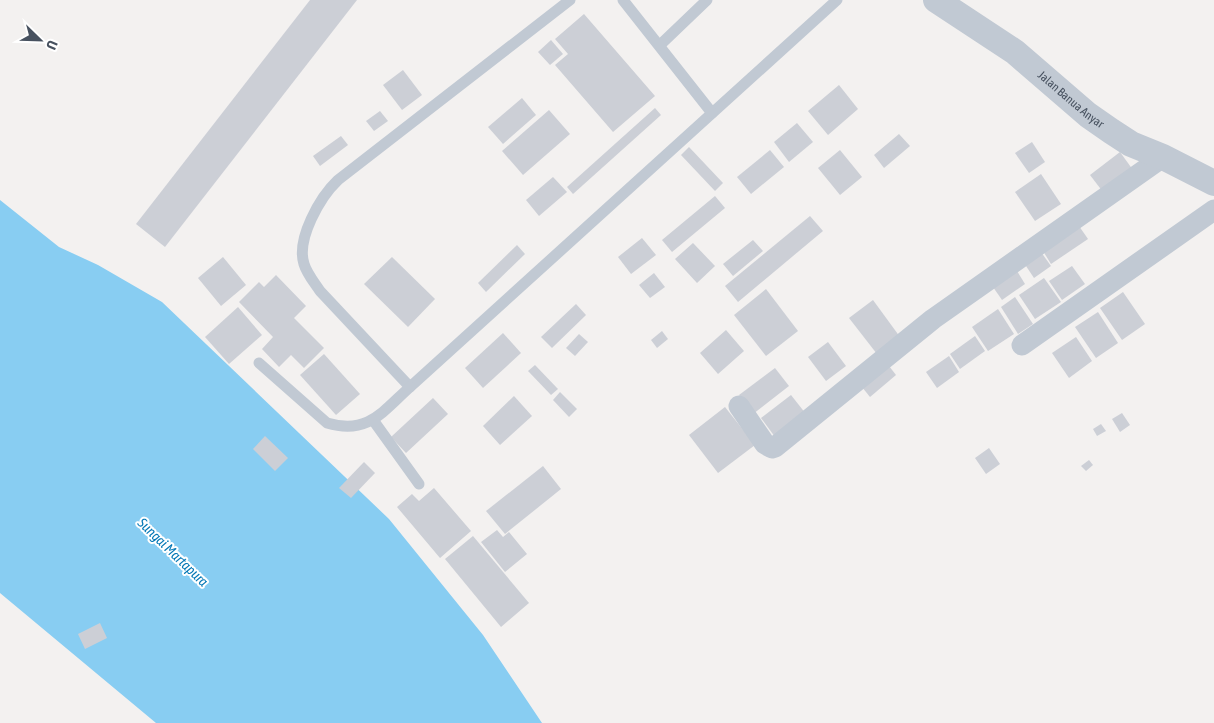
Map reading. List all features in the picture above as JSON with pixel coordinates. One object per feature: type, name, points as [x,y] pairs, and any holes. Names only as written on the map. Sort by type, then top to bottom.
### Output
[{"type":"street","name":"Jalan Banua Anyar","points":[[936,0],[1015,52],[1088,115],[1111,131],[1131,144],[1214,183]]},
{"type":"street","points":[[740,406],[765,444],[772,448],[775,447],[933,319],[1163,158]]},
{"type":"street","points":[[1022,345],[1214,210]]},
{"type":"lane","points":[[410,387],[320,291],[308,274],[302,255],[304,239],[314,212],[325,193],[338,180],[570,0]]},
{"type":"lane","points":[[623,0],[712,113]]},
{"type":"lane","points":[[660,45],[707,0]]},
{"type":"lane","points":[[259,363],[327,423],[338,427],[350,428],[361,426],[373,420],[837,0]]},
{"type":"lane","points":[[373,420],[419,484]]},
{"type":"water","name":"Sungai Martapura","points":[[0,200],[59,247],[98,265],[162,302],[389,519],[483,635],[542,723],[156,723],[0,593]]},
{"type":"building","points":[[310,0],[357,0],[165,247],[136,224]]},
{"type":"building","points":[[584,14],[655,96],[613,132],[555,65],[568,54],[555,39]]},
{"type":"building","points":[[551,40],[563,54],[550,65],[538,52]]},
{"type":"building","points":[[403,70],[422,95],[402,110],[383,85]]},
{"type":"building","points":[[839,85],[858,109],[828,135],[808,111]]},
{"type":"building","points":[[522,98],[536,115],[503,144],[488,127]]},
{"type":"building","points":[[655,108],[661,115],[573,194],[567,187]]},
{"type":"building","points":[[549,110],[570,134],[523,175],[502,151]]},
{"type":"building","points":[[380,111],[388,121],[374,131],[366,121]]},
{"type":"building","points":[[797,123],[813,142],[789,162],[774,142]]},
{"type":"building","points":[[899,134],[910,146],[884,168],[874,155]]},
{"type":"building","points":[[341,136],[348,145],[320,166],[313,156]]},
{"type":"building","points":[[1032,142],[1045,162],[1029,173],[1015,153]]},
{"type":"building","points":[[689,147],[723,183],[715,191],[681,155]]},
{"type":"building","points":[[770,150],[784,167],[751,194],[737,177]]},
{"type":"building","points":[[840,150],[862,177],[840,195],[818,168]]},
{"type":"building","points":[[1120,152],[1133,170],[1103,192],[1090,175]]},
{"type":"building","points":[[1041,174],[1061,204],[1035,221],[1015,192]]},
{"type":"building","points":[[553,177],[567,192],[539,216],[526,200]]},
{"type":"building","points":[[715,196],[725,208],[672,252],[662,240]]},
{"type":"building","points":[[810,216],[823,231],[738,302],[725,286]]},
{"type":"building","points":[[1079,226],[1088,239],[1051,264],[1043,251]]},
{"type":"building","points":[[642,238],[656,255],[631,274],[618,257]]},
{"type":"building","points":[[753,240],[763,251],[733,276],[723,264]]},
{"type":"building","points":[[693,243],[715,266],[697,283],[675,259]]},
{"type":"building","points":[[517,245],[525,254],[486,292],[478,283]]},
{"type":"building","points":[[1041,252],[1051,266],[1034,278],[1024,263]]},
{"type":"building","points":[[223,257],[246,285],[221,306],[198,278]]},
{"type":"building","points":[[392,257],[435,299],[408,327],[364,284]]},
{"type":"building","points":[[1072,266],[1085,284],[1062,300],[1049,281]]},
{"type":"building","points":[[1017,271],[1025,284],[1002,300],[993,287]]},
{"type":"building","points":[[654,273],[665,287],[650,298],[639,285]]},
{"type":"building","points":[[276,275],[306,306],[294,318],[324,348],[304,368],[291,355],[279,367],[262,349],[273,337],[239,302],[259,282],[264,287]]},
{"type":"building","points":[[1044,278],[1061,302],[1035,319],[1019,295]]},
{"type":"building","points":[[766,289],[798,331],[766,356],[734,315]]},
{"type":"building","points":[[1123,292],[1145,324],[1122,340],[1100,308]]},
{"type":"building","points":[[1015,297],[1033,324],[1018,334],[1001,307]]},
{"type":"building","points":[[873,300],[900,337],[877,354],[849,318]]},
{"type":"building","points":[[576,304],[586,315],[552,348],[541,337]]},
{"type":"building","points":[[238,307],[262,335],[229,364],[205,337]]},
{"type":"building","points":[[998,309],[1014,334],[988,351],[972,327]]},
{"type":"building","points":[[1098,312],[1118,343],[1096,358],[1075,327]]},
{"type":"building","points":[[726,330],[744,351],[718,374],[700,353]]},
{"type":"building","points":[[662,331],[668,339],[657,348],[651,340]]},
{"type":"building","points":[[503,333],[521,353],[483,388],[465,368]]},
{"type":"building","points":[[579,334],[588,342],[575,356],[566,348]]},
{"type":"building","points":[[975,336],[985,351],[960,369],[950,354]]},
{"type":"building","points":[[1076,337],[1092,361],[1069,378],[1052,353]]},
{"type":"building","points":[[828,342],[846,366],[826,381],[808,357]]},
{"type":"building","points":[[324,354],[360,394],[336,415],[300,375]]},
{"type":"building","points":[[949,356],[959,372],[937,388],[926,372]]},
{"type":"building","points":[[535,365],[558,389],[551,395],[528,371]]},
{"type":"building","points":[[889,366],[896,375],[870,397],[862,387]]},
{"type":"building","points":[[775,368],[789,386],[753,414],[739,395]]},
{"type":"building","points":[[560,392],[577,409],[569,417],[553,400]]},
{"type":"building","points":[[791,395],[806,414],[775,437],[761,418]]},
{"type":"building","points":[[514,396],[532,416],[500,445],[483,426]]},
{"type":"building","points":[[433,398],[448,414],[406,453],[391,437]]},
{"type":"building","points":[[725,407],[755,445],[718,473],[689,435]]},
{"type":"building","points":[[1122,413],[1130,425],[1120,432],[1112,419]]},
{"type":"building","points":[[1101,424],[1106,431],[1097,436],[1093,429]]},
{"type":"building","points":[[265,436],[288,458],[275,471],[253,449]]},
{"type":"building","points":[[989,448],[1000,464],[986,474],[975,458]]},
{"type":"building","points":[[1089,460],[1093,465],[1086,471],[1081,466]]},
{"type":"building","points":[[364,462],[375,473],[351,498],[339,488]]},
{"type":"building","points":[[543,466],[561,489],[505,534],[486,511]]},
{"type":"building","points":[[434,488],[471,531],[440,558],[397,507],[412,494],[419,501]]},
{"type":"building","points":[[497,530],[503,537],[509,532],[527,554],[505,572],[481,542]]},
{"type":"building","points":[[473,536],[529,603],[501,627],[445,559]]},
{"type":"building","points":[[100,623],[107,638],[85,649],[78,634]]}]
